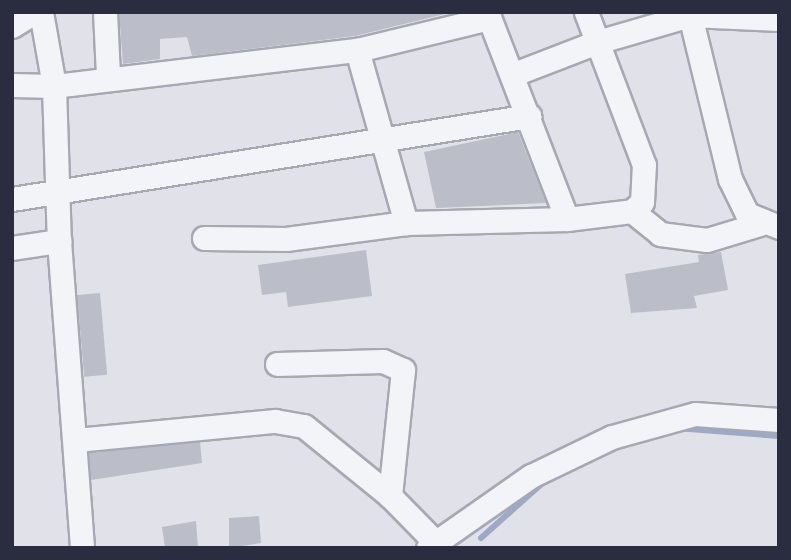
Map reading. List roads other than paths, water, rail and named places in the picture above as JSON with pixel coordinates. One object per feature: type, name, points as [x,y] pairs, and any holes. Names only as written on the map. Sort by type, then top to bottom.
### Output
[{"type":"street","points":[[12,26],[34,12]]},
{"type":"street","points":[[41,12],[54,86],[56,192],[82,548]]},
{"type":"street","points":[[105,12],[108,76]]},
{"type":"street","points":[[204,237],[286,239],[406,223],[567,219],[632,211],[642,202],[644,164],[586,12]]},
{"type":"street","points":[[695,14],[730,179],[747,214],[769,225]]},
{"type":"street","points":[[514,74],[597,42],[695,14],[779,19]]},
{"type":"street","points":[[12,85],[54,86],[108,76],[357,50],[488,15],[514,74],[567,219]]},
{"type":"street","points":[[357,50],[386,143],[406,223]]},
{"type":"street","points":[[12,199],[386,143],[529,116]]},
{"type":"street","points":[[632,211],[660,234],[707,240],[769,225]]},
{"type":"street","points":[[12,248],[59,241]]},
{"type":"street","points":[[277,364],[383,361],[403,370],[390,496]]},
{"type":"street","points":[[76,440],[275,421],[304,426],[390,496],[436,547],[531,476],[612,437],[695,414],[779,420]]},
{"type":"waterway","points":[[676,428],[779,436]]},
{"type":"waterway","points":[[481,538],[547,479]]}]
